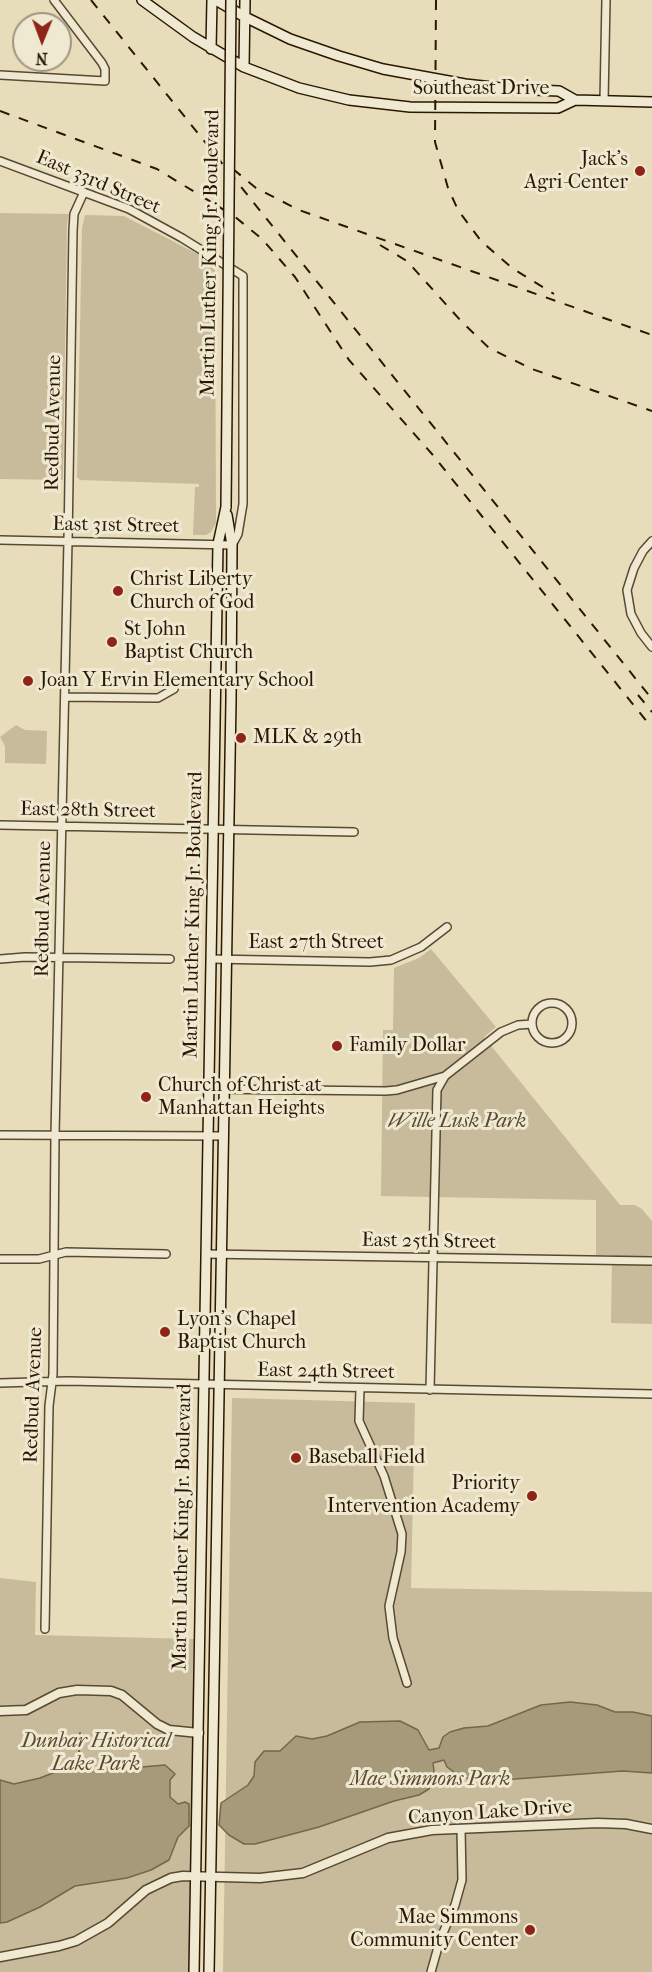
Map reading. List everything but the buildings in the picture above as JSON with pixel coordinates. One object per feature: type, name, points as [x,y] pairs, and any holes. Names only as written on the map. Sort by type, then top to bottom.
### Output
[{"type":"main road","name":"Southeast Drive","points":[[142,0],[171,23],[244,67],[300,88],[349,100],[410,107],[558,108],[575,100]]},
{"type":"main road","name":"Southeast Drive","points":[[214,0],[291,39],[383,69],[465,84],[559,91],[575,100]]},
{"type":"main road","points":[[211,49],[214,0]]},
{"type":"main road","name":"Martin Luther King Jr. Boulevard","points":[[209,1972],[232,545],[226,507],[231,0]]},
{"type":"main road","points":[[244,67],[245,0]]},
{"type":"main road","points":[[575,100],[652,102]]},
{"type":"main road","name":"Martin Luther King Jr. Boulevard","points":[[194,1972],[203,1525],[202,1385],[218,544],[226,507]]},
{"type":"street","points":[[0,75],[105,81],[105,69],[102,63],[54,0]]},
{"type":"street","points":[[604,101],[606,0]]},
{"type":"street","name":"East 33rd Street","points":[[0,161],[129,209],[182,238],[243,276],[243,504],[238,534],[232,545]]},
{"type":"street","name":"Redbud Avenue","points":[[45,1629],[49,1406],[55,1255],[55,1135],[73,231],[74,214],[84,192]]},
{"type":"street","name":"East 31st Street","points":[[0,540],[232,545]]},
{"type":"street","points":[[652,542],[638,560],[629,581],[628,600],[636,623],[652,647]]},
{"type":"street","points":[[65,697],[158,698],[174,689]]},
{"type":"street","name":"East 28th Street","points":[[0,825],[354,832]]},
{"type":"street","name":"East 27th Street","points":[[211,959],[370,962],[391,960],[421,947],[447,927]]},
{"type":"street","points":[[0,959],[59,957],[170,959]]},
{"type":"street","points":[[552,1003],[567,1009],[572,1023],[567,1037],[561,1042],[551,1044],[536,1036],[532,1024],[532,1017],[537,1009],[552,1003]]},
{"type":"street","points":[[430,1390],[437,1090],[446,1076],[501,1032],[518,1025],[532,1024]]},
{"type":"street","points":[[209,1089],[386,1091],[446,1076]]},
{"type":"street","points":[[0,1135],[224,1136]]},
{"type":"street","points":[[0,1259],[39,1259],[66,1252],[166,1254]]},
{"type":"street","name":"East 25th Street","points":[[206,1254],[652,1261]]},
{"type":"street","name":"East 24th Street","points":[[0,1383],[68,1381],[652,1394]]},
{"type":"street","points":[[360,1389],[359,1421],[384,1476],[402,1534],[401,1552],[389,1606],[393,1638],[407,1683]]},
{"type":"street","points":[[0,1711],[26,1710],[59,1693],[77,1690],[111,1691],[122,1695],[151,1720],[169,1730],[199,1733]]},
{"type":"street","name":"Canyon Lake Drive","points":[[0,1957],[76,1941],[108,1923],[146,1890],[171,1878],[195,1876],[260,1878],[303,1873],[388,1838],[432,1830],[598,1823],[652,1828]]},
{"type":"street","points":[[431,1972],[462,1880],[461,1829]]},
{"type":"green space","points":[[0,213],[69,214],[63,480],[0,479]]},
{"type":"green space","points":[[85,215],[124,216],[215,263],[216,523],[211,532],[206,535],[193,535],[195,487],[199,487],[199,484],[80,480],[77,477],[82,228]]},
{"type":"green space","points":[[16,725],[25,730],[47,731],[46,764],[5,763],[5,746],[0,737]]},
{"type":"green space","name":"Wille Lusk Park","points":[[431,949],[496,1027],[484,1037],[620,1205],[635,1205],[642,1209],[652,1221],[652,1324],[611,1323],[612,1255],[596,1255],[596,1200],[381,1196],[383,1030],[393,1030],[394,968],[419,958]]},
{"type":"green space","name":"Mae Simmons Park","points":[[232,1398],[415,1403],[411,1588],[652,1592],[652,1972],[223,1972]]},
{"type":"green space","name":"Dunbar Historical Lake Park","points":[[0,1578],[36,1582],[35,1635],[194,1639],[189,1972],[0,1972]]},
{"type":"shaded area","points":[[570,1702],[597,1705],[615,1712],[633,1712],[652,1716],[652,1773],[623,1771],[472,1780],[458,1775],[447,1767],[444,1760],[433,1763],[434,1771],[429,1789],[419,1795],[394,1801],[319,1827],[255,1844],[244,1844],[229,1835],[219,1825],[221,1803],[248,1785],[254,1776],[255,1762],[264,1751],[280,1751],[296,1736],[312,1739],[327,1736],[360,1722],[400,1721],[418,1730],[429,1750],[439,1748],[443,1737],[450,1732],[488,1726],[541,1705]]},
{"type":"shaded area","points":[[165,1765],[175,1774],[170,1780],[170,1797],[178,1804],[185,1802],[189,1804],[189,1826],[178,1837],[169,1860],[151,1870],[127,1878],[75,1886],[40,1907],[0,1923],[0,1780],[14,1784],[40,1778],[63,1769],[78,1771]]},
{"type":"waterway","points":[[78,1771],[80,1733]]},
{"type":"railway","points":[[91,0],[652,699]]},
{"type":"railway","points":[[436,0],[435,142],[448,188],[458,210],[481,241],[512,268],[554,294]]},
{"type":"railway","points":[[0,111],[157,169],[234,216],[262,239],[295,277],[349,360],[432,454],[652,728]]},
{"type":"railway","points":[[233,169],[256,188],[299,210],[652,335]]},
{"type":"railway","points":[[380,245],[407,261],[461,321],[489,348],[532,369],[652,411]]},
{"type":"railway","points":[[638,695],[652,712]]},
{"type":"place","name":"Jack's Agri-Center","points":[[640,171]]},
{"type":"place","name":"Christ Liberty Church of God","points":[[118,591]]},
{"type":"place","name":"St John Baptist Church","points":[[112,642]]},
{"type":"place","name":"Joan Y Ervin Elementary School","points":[[28,681]]},
{"type":"place","name":"MLK & 29th","points":[[241,738]]},
{"type":"place","name":"Family Dollar","points":[[337,1046]]},
{"type":"place","name":"Church of Christ at Manhattan Heights","points":[[146,1097]]},
{"type":"place","name":"Lyon's Chapel Baptist Church","points":[[165,1332]]},
{"type":"place","name":"Baseball Field","points":[[296,1458]]},
{"type":"place","name":"Priority Intervention Academy","points":[[532,1496]]},
{"type":"place","name":"Mae Simmons Community Center","points":[[530,1930]]}]
